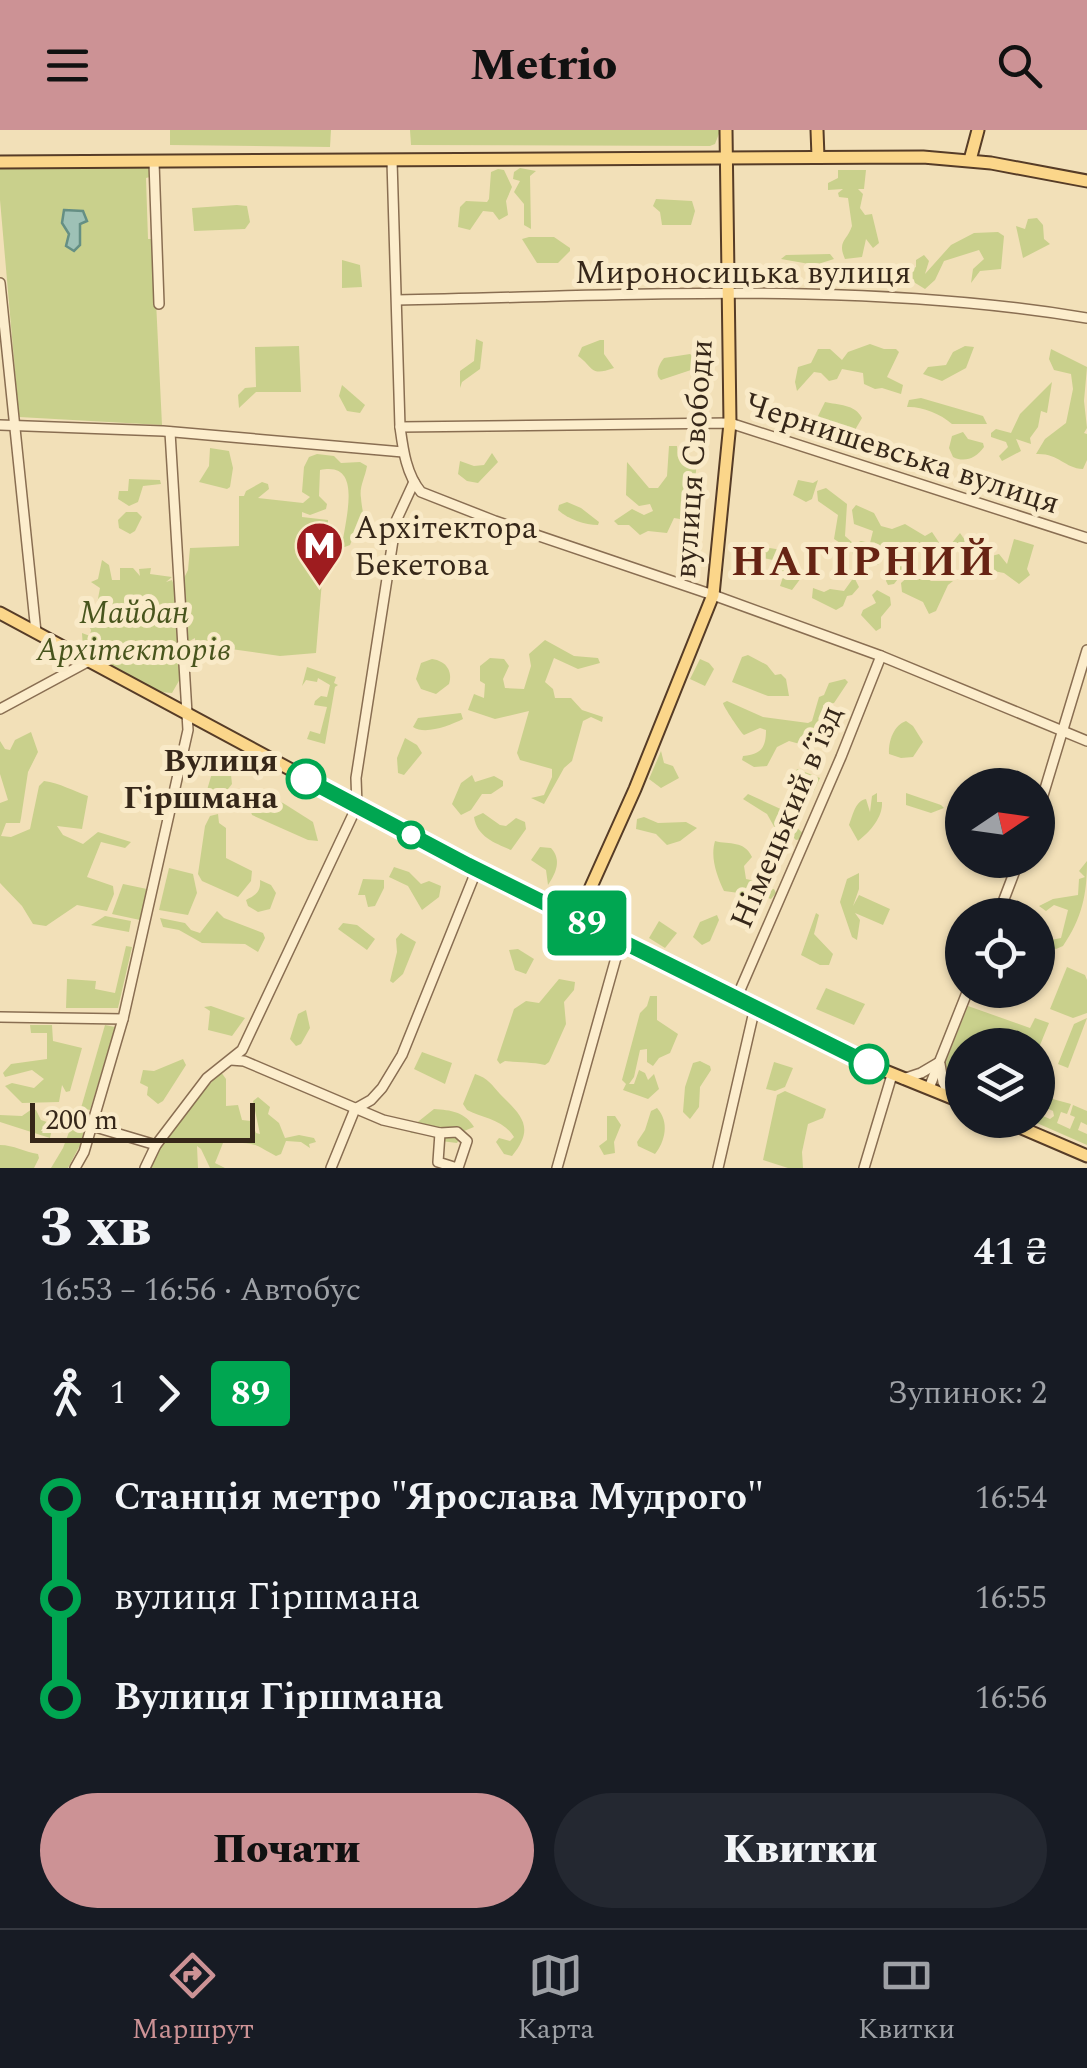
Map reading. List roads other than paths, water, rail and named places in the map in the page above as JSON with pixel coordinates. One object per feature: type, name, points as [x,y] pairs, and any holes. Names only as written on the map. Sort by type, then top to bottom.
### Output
[{"type":"main road","name":"вулиця Свободи","points":[[577,918],[635,789],[713,595],[730,423],[726,130]]},
{"type":"main road","points":[[817,130],[818,157]]},
{"type":"main road","points":[[970,160],[978,130]]},
{"type":"main road","points":[[0,162],[923,156],[970,160],[1087,181]]},
{"type":"main road","points":[[0,613],[477,869],[898,1077],[945,1095]]},
{"type":"main road","points":[[1046,1138],[1087,1156]]},
{"type":"street","points":[[392,161],[400,427],[403,452],[414,482],[428,496],[880,656],[1087,741]]},
{"type":"street","points":[[154,162],[159,304]]},
{"type":"street","points":[[0,283],[36,632]]},
{"type":"street","name":"Мироносицька вулиця","points":[[397,300],[730,293],[894,296],[1008,305],[1087,318]]},
{"type":"street","name":"Чернишевська вулиця","points":[[400,427],[730,423],[1087,538]]},
{"type":"street","points":[[0,424],[234,436],[403,452]]},
{"type":"street","points":[[75,1168],[84,1152],[123,1018],[170,815],[188,716],[170,432]]},
{"type":"street","points":[[145,1168],[156,1144],[207,1078],[246,1043],[356,806],[356,778],[396,521],[414,482]]},
{"type":"street","points":[[1052,768],[1087,650]]},
{"type":"street","name":"Німецький в’їзд","points":[[737,997],[841,757],[880,656]]},
{"type":"street","points":[[0,709],[89,660]]},
{"type":"street","points":[[331,1168],[355,1110],[382,1088],[402,1056],[477,869]]},
{"type":"street","points":[[557,1168],[621,940]]},
{"type":"street","points":[[718,1168],[756,1007]]},
{"type":"street","points":[[929,1088],[961,1008]]},
{"type":"street","points":[[0,1017],[123,1018]]},
{"type":"street","points":[[246,1043],[247,1062]]},
{"type":"street","points":[[227,1061],[247,1062],[383,1120],[440,1133],[458,1132],[466,1138],[458,1168],[438,1162],[440,1133]]},
{"type":"street","points":[[864,1168],[898,1077],[921,1074],[940,1062]]},
{"type":"street","points":[[940,1062],[945,1085]]},
{"type":"street","points":[[92,1126],[156,1144]]},
{"type":"water","points":[[64,210],[83,211],[87,221],[80,224],[80,245],[74,251],[66,246],[69,234],[62,223]]},
{"type":"place","name":"Архітектора Бекетова","points":[[319,588]]},
{"type":"place","name":"Вулиця Гіршмана","points":[[306,779]]},
{"type":"district","name":"НАГІРНИЙ","points":[[864,562]]},
{"type":"park label","name":"Майдан Архітекторів","points":[[134,632]]}]
